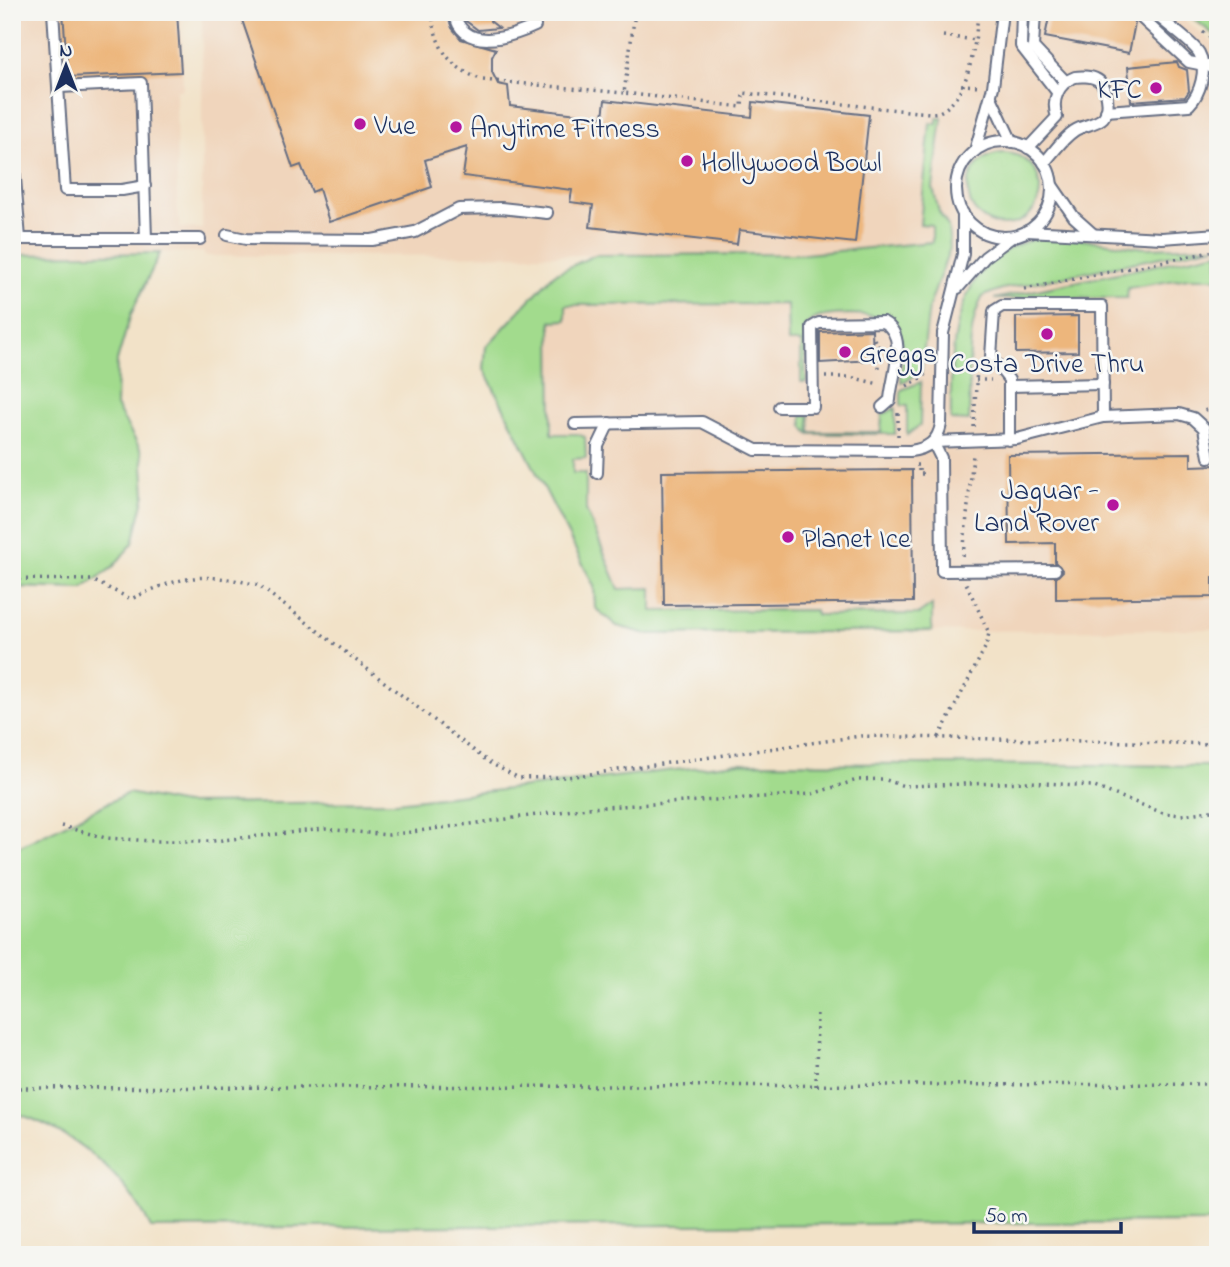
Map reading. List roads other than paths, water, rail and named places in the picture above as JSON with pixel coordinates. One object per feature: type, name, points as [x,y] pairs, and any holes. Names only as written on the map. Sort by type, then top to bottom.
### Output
[{"type":"lane","points":[[52,12],[60,87],[65,190],[122,190],[145,186]]},
{"type":"lane","points":[[454,12],[460,27],[470,36],[482,40],[503,38],[535,26]]},
{"type":"lane","points":[[933,442],[941,424],[943,333],[956,290],[964,245],[963,213],[956,191],[958,176],[975,151],[991,97],[1002,12]]},
{"type":"lane","points":[[1022,12],[1021,46],[1057,92]]},
{"type":"lane","points":[[1035,12],[1033,47],[1066,82]]},
{"type":"lane","points":[[1135,12],[1189,62],[1202,64],[1218,72]]},
{"type":"lane","points":[[1105,111],[1189,105],[1197,97],[1202,64],[1199,53],[1153,12]]},
{"type":"lane","points":[[1028,148],[1057,117],[1054,103],[1057,92],[1066,82],[1078,76],[1097,79],[1106,89],[1108,101],[1105,111],[1096,124],[1075,129],[1044,163]]},
{"type":"lane","points":[[60,87],[141,83],[146,239]]},
{"type":"lane","points":[[991,97],[1012,142]]},
{"type":"lane","points":[[12,141],[16,239],[200,239]]},
{"type":"lane","points":[[975,151],[999,141],[1028,148],[1044,163],[1052,186],[1074,217],[1092,233]]},
{"type":"lane","points":[[1027,231],[1047,211],[1052,186]]},
{"type":"lane","points":[[227,235],[246,239],[372,240],[415,232],[459,209],[501,208],[547,213]]},
{"type":"lane","points":[[963,213],[977,229],[988,234],[1015,235]]},
{"type":"lane","points":[[956,290],[985,257],[1015,235],[1027,231],[1162,238],[1218,234]]},
{"type":"lane","points":[[1009,440],[1009,380],[991,357],[993,313],[997,308],[1102,306],[1104,417]]},
{"type":"lane","points":[[779,407],[811,407],[812,327],[819,323],[883,322],[891,327],[897,338],[896,367],[890,387],[890,400],[882,407]]},
{"type":"lane","points":[[1010,386],[1103,384]]},
{"type":"lane","points":[[575,424],[708,424],[737,443],[764,451],[910,451],[933,442],[1009,440],[1104,417],[1186,415],[1204,428],[1209,457]]},
{"type":"lane","points":[[597,473],[598,446],[609,424]]},
{"type":"lane","points":[[933,442],[941,458],[942,571],[1055,570]]},
{"type":"place","name":"KFC","points":[[1156,88]]},
{"type":"place","name":"Vue","points":[[360,124]]},
{"type":"place","name":"Anytime Fitness","points":[[456,127]]},
{"type":"place","name":"Hollywood Bowl","points":[[687,161]]},
{"type":"place","name":"Costa Drive Thru","points":[[1047,334]]},
{"type":"place","name":"Greggs","points":[[845,352]]},
{"type":"place","name":"Jaguar - Land Rover","points":[[1113,505]]},
{"type":"place","name":"Planet Ice","points":[[788,537]]}]
